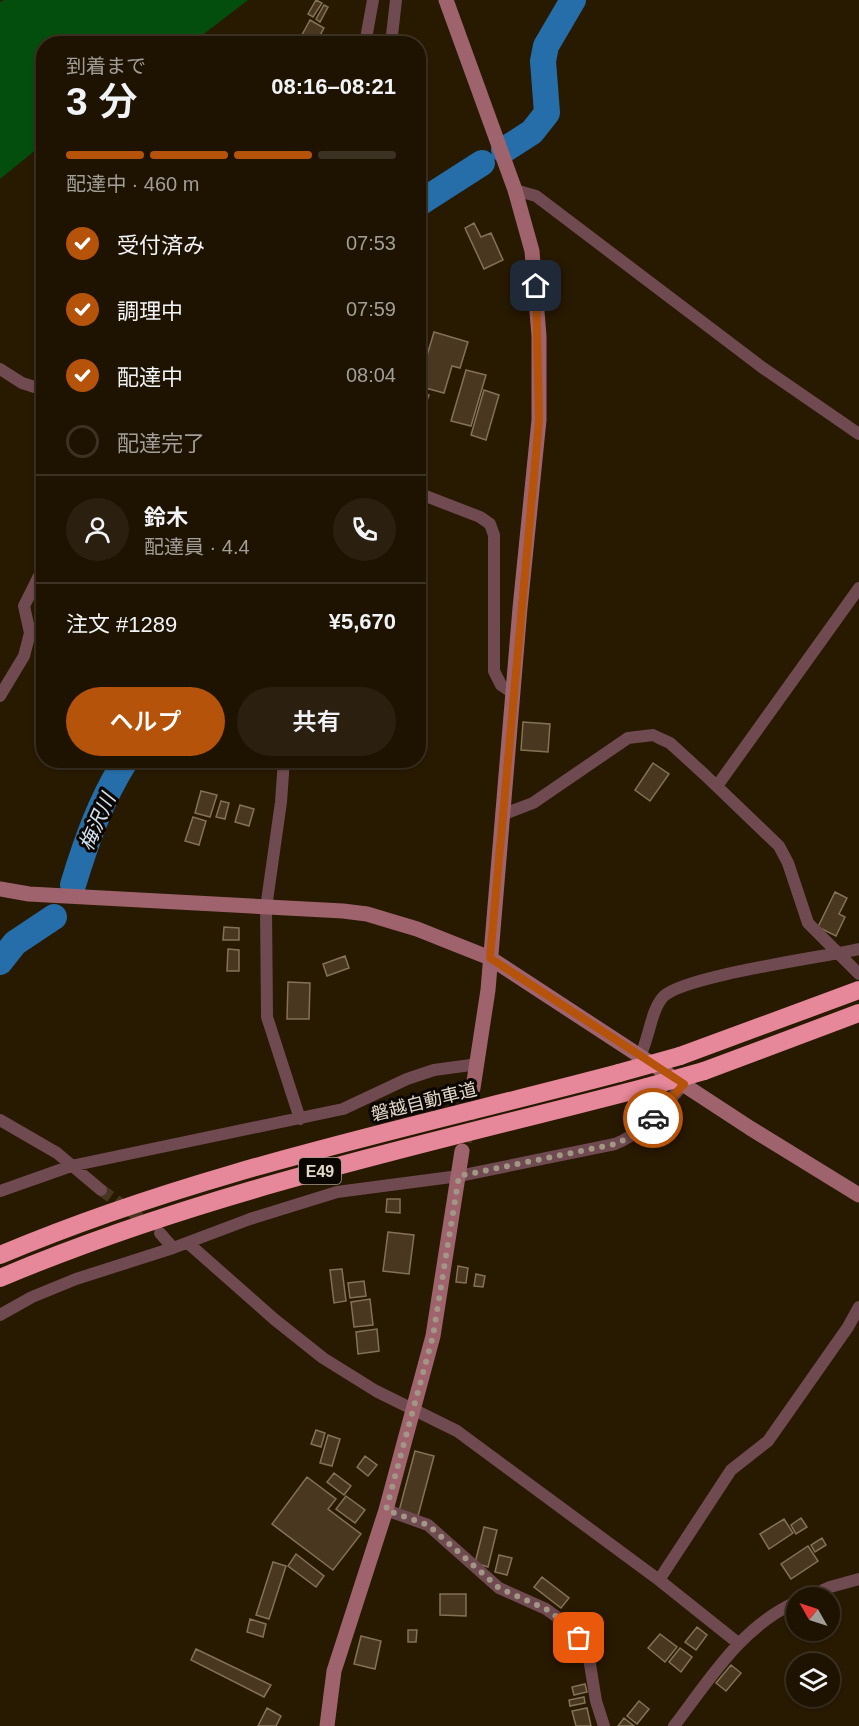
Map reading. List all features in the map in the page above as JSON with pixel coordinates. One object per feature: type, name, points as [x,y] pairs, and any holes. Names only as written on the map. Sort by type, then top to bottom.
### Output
[{"type":"highway","name":"磐越自動車道","points":[[0,1255],[110,1213],[225,1176],[680,1056],[859,990]]},
{"type":"highway","name":"E49","points":[[0,1278],[170,1214],[304,1175],[704,1071],[859,1013]]},
{"type":"street","points":[[366,36],[373,0]]},
{"type":"street","points":[[392,36],[396,0]]},
{"type":"street","points":[[446,0],[515,190],[532,251],[538,300],[539,420],[490,958],[478,1064],[473,1088]]},
{"type":"street","points":[[515,190],[536,196],[763,368],[859,434]]},
{"type":"street","points":[[0,369],[22,383],[36,387]]},
{"type":"street","points":[[426,496],[480,517],[490,524],[494,535],[494,671],[501,685],[513,693]]},
{"type":"street","points":[[0,696],[24,656],[30,633],[24,606],[36,582]]},
{"type":"street","points":[[717,786],[859,588]]},
{"type":"street","points":[[504,814],[523,808],[628,738],[653,735],[670,743],[780,846],[789,863],[808,922],[822,940],[859,974]]},
{"type":"street","points":[[283,768],[266,908],[267,1017],[300,1119]]},
{"type":"street","points":[[0,889],[30,894],[367,915],[417,929],[490,958],[750,1128],[859,1195]]},
{"type":"street","points":[[640,1056],[649,1038],[658,1006],[671,990],[776,964],[859,949]]},
{"type":"street","points":[[0,1191],[71,1166],[344,1109],[407,1079],[434,1070],[478,1064]]},
{"type":"street","points":[[0,1315],[32,1297],[76,1280],[188,1243],[250,1219],[337,1192],[459,1176],[576,1153],[633,1136],[684,1084]]},
{"type":"street","points":[[0,1120],[57,1153],[102,1190]]},
{"type":"street","points":[[327,1726],[334,1671],[386,1510],[433,1336],[462,1151]]},
{"type":"street","points":[[160,1233],[173,1248]]},
{"type":"street","points":[[188,1243],[274,1319],[323,1358],[376,1390],[457,1431],[659,1580],[738,1643]]},
{"type":"street","points":[[659,1580],[731,1470],[768,1441],[859,1307]]},
{"type":"street","points":[[386,1510],[428,1525],[499,1588],[546,1609],[565,1623],[588,1652],[604,1726]]},
{"type":"street","points":[[837,1587],[859,1579]]},
{"type":"street","points":[[674,1726],[738,1643],[753,1628],[786,1608]]},
{"type":"green space","points":[[4,0],[248,0],[201,36],[36,36],[36,150],[0,179],[0,2]]},
{"type":"building","points":[[316,0],[322,3],[313,17],[308,14]]},
{"type":"building","points":[[324,5],[328,7],[320,22],[316,19]]},
{"type":"building","points":[[310,20],[324,28],[320,36],[301,36]]},
{"type":"building","points":[[474,223],[481,237],[491,233],[503,260],[484,269],[465,228]]},
{"type":"building","points":[[434,332],[468,342],[460,368],[452,366],[444,393],[426,388],[426,359]]},
{"type":"building","points":[[466,370],[486,375],[471,426],[451,421]]},
{"type":"building","points":[[484,390],[499,395],[486,440],[471,435]]},
{"type":"building","points":[[523,722],[550,724],[548,752],[521,750]]},
{"type":"building","points":[[653,763],[669,774],[650,801],[635,790]]},
{"type":"building","points":[[201,791],[217,795],[210,817],[195,813]]},
{"type":"building","points":[[221,801],[229,803],[225,819],[216,817]]},
{"type":"building","points":[[240,805],[254,809],[249,826],[235,822]]},
{"type":"building","points":[[193,817],[206,821],[199,845],[185,841]]},
{"type":"building","points":[[835,892],[847,898],[839,914],[845,917],[836,936],[818,927]]},
{"type":"building","points":[[224,927],[239,928],[239,940],[223,940]]},
{"type":"building","points":[[228,949],[239,950],[239,971],[227,971]]},
{"type":"building","points":[[345,956],[349,968],[327,976],[323,964]]},
{"type":"building","points":[[288,982],[310,983],[309,1019],[287,1019]]},
{"type":"building","points":[[387,1199],[400,1199],[400,1213],[386,1212]]},
{"type":"building","points":[[388,1232],[414,1235],[409,1274],[383,1271]]},
{"type":"building","points":[[458,1266],[468,1268],[466,1283],[456,1282]]},
{"type":"building","points":[[342,1269],[346,1301],[334,1303],[330,1270]]},
{"type":"building","points":[[476,1274],[485,1276],[483,1287],[474,1286]]},
{"type":"building","points":[[364,1281],[366,1296],[350,1298],[348,1283]]},
{"type":"building","points":[[370,1299],[373,1325],[354,1327],[351,1302]]},
{"type":"building","points":[[377,1329],[379,1351],[358,1354],[356,1332]]},
{"type":"building","points":[[316,1430],[325,1433],[321,1447],[311,1444]]},
{"type":"building","points":[[328,1435],[340,1439],[332,1466],[320,1463]]},
{"type":"building","points":[[415,1451],[434,1456],[418,1516],[399,1511]]},
{"type":"building","points":[[365,1456],[377,1465],[368,1476],[357,1467]]},
{"type":"building","points":[[334,1473],[351,1486],[344,1495],[327,1482]]},
{"type":"building","points":[[307,1477],[336,1499],[328,1509],[361,1534],[333,1570],[272,1524]]},
{"type":"building","points":[[346,1496],[365,1510],[355,1523],[336,1509]]},
{"type":"building","points":[[801,1518],[807,1527],[796,1534],[791,1525]]},
{"type":"building","points":[[784,1519],[793,1533],[769,1549],[760,1534]]},
{"type":"building","points":[[484,1527],[497,1530],[488,1567],[475,1563]]},
{"type":"building","points":[[822,1538],[826,1545],[815,1552],[811,1545]]},
{"type":"building","points":[[808,1546],[818,1561],[791,1579],[781,1564]]},
{"type":"building","points":[[296,1554],[324,1576],[316,1587],[288,1566]]},
{"type":"building","points":[[499,1555],[512,1558],[507,1575],[495,1572]]},
{"type":"building","points":[[273,1562],[286,1566],[269,1619],[256,1615]]},
{"type":"building","points":[[542,1577],[569,1598],[561,1608],[534,1587]]},
{"type":"building","points":[[440,1594],[466,1594],[466,1616],[440,1615]]},
{"type":"building","points":[[250,1619],[266,1624],[263,1637],[247,1632]]},
{"type":"building","points":[[697,1627],[707,1635],[696,1650],[685,1642]]},
{"type":"building","points":[[408,1630],[417,1630],[416,1642],[408,1642]]},
{"type":"building","points":[[660,1634],[677,1647],[665,1662],[648,1648]]},
{"type":"building","points":[[361,1636],[381,1641],[375,1669],[354,1664]]},
{"type":"building","points":[[680,1648],[692,1657],[681,1672],[669,1662]]},
{"type":"building","points":[[196,1649],[271,1685],[264,1697],[191,1660]]},
{"type":"building","points":[[731,1665],[741,1673],[726,1691],[716,1683]]},
{"type":"building","points":[[585,1684],[587,1692],[574,1695],[572,1687]]},
{"type":"building","points":[[584,1697],[585,1703],[570,1706],[569,1700]]},
{"type":"building","points":[[639,1701],[649,1709],[637,1724],[627,1716]]},
{"type":"building","points":[[267,1708],[281,1716],[276,1726],[258,1726]]},
{"type":"building","points":[[587,1708],[591,1726],[576,1726],[572,1711]]},
{"type":"building","points":[[624,1718],[634,1726],[618,1726]]},
{"type":"waterway","name":"梅沢川","points":[[504,150],[532,132],[547,113],[543,61],[546,46],[573,0]]},
{"type":"waterway","name":"梅沢川","points":[[426,199],[482,163]]},
{"type":"waterway","name":"梅沢川","points":[[73,885],[95,821],[121,768]]},
{"type":"waterway","name":"梅沢川","points":[[0,962],[15,943],[54,917]]},
{"type":"tunnel","points":[[464,1142],[473,1088]]},
{"type":"tunnel","points":[[101,1190],[150,1225]]},
{"type":"way so far","points":[[579,1638],[565,1623],[546,1609],[499,1588],[428,1525],[386,1510],[433,1336],[459,1176],[615,1144],[633,1136],[653,1118]]},
{"type":"route","points":[[536,286],[539,336],[539,420],[518,629],[490,958],[684,1084],[653,1118]]}]
